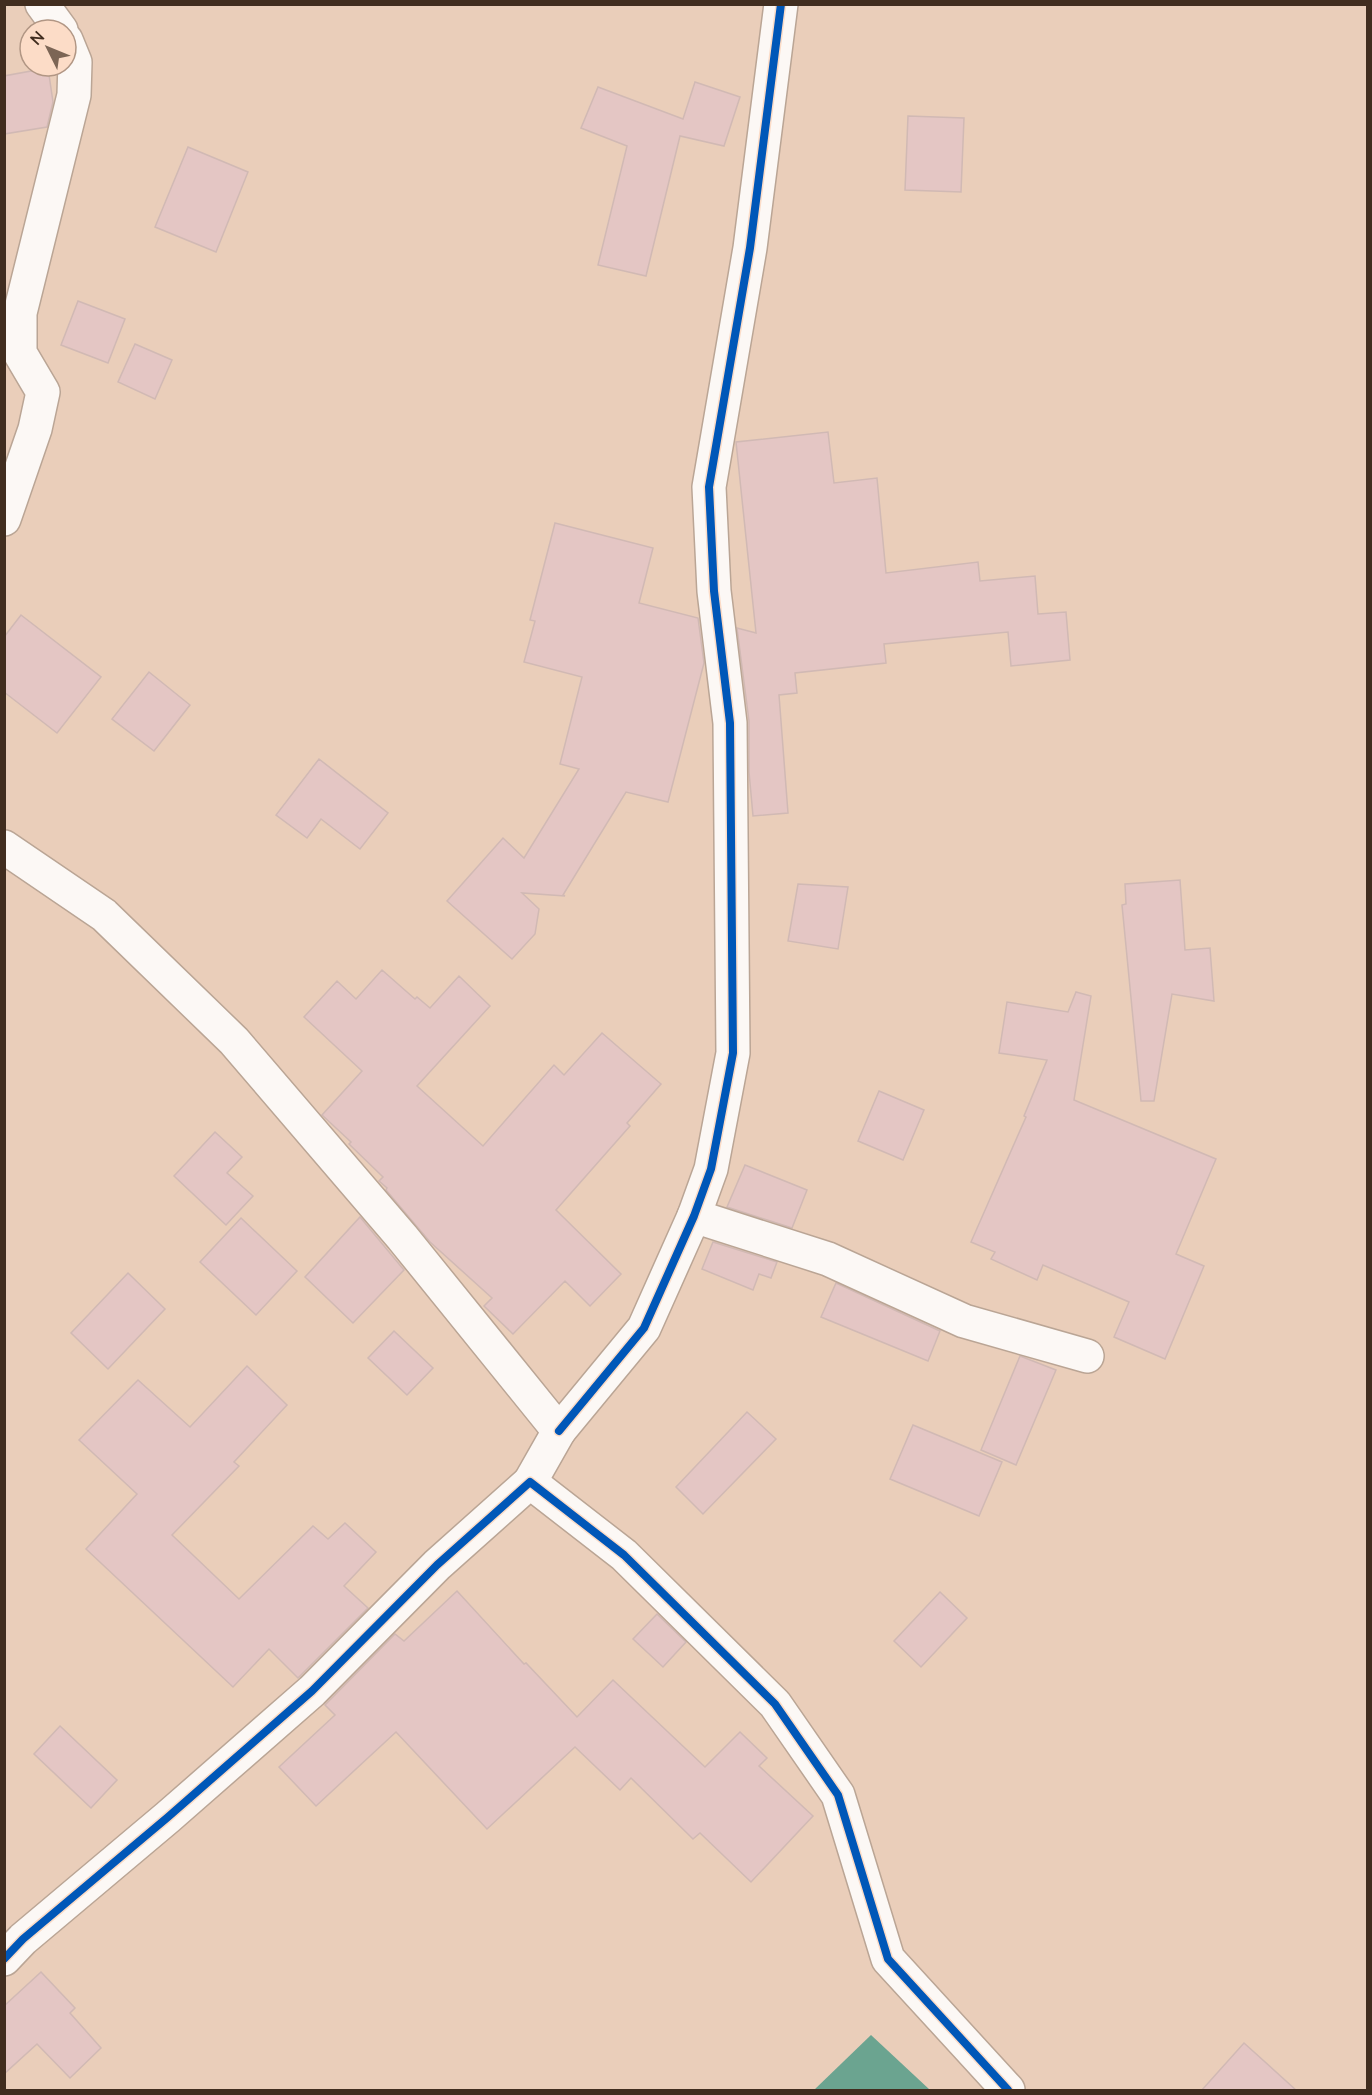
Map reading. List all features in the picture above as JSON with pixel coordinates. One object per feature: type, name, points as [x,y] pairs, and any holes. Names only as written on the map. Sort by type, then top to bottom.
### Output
[{"type":"street","points":[[42,4],[52,18]]},
{"type":"street","points":[[4,1959],[23,1939],[168,1817],[312,1691],[437,1565],[530,1482],[559,1431],[644,1328],[694,1216],[711,1169],[733,1053],[730,723],[714,591],[709,487],[750,248],[781,4]]},
{"type":"street","points":[[4,519],[35,429],[43,392],[20,353],[20,313],[74,95],[75,78]]},
{"type":"street","points":[[4,847],[104,915],[234,1041],[402,1237],[559,1431]]},
{"type":"street","points":[[694,1216],[828,1259],[964,1321],[1088,1356]]},
{"type":"street","points":[[530,1482],[624,1555],[775,1704],[838,1795],[888,1959],[1008,2091]]},
{"type":"shaded area","points":[[871,2035],[930,2090],[814,2090]]},
{"type":"building","points":[[18,73],[18,78],[49,78],[53,102],[47,127],[4,134],[4,76]]},
{"type":"building","points":[[695,82],[740,97],[724,146],[680,136],[646,276],[598,265],[627,146],[581,128],[598,87],[683,119]]},
{"type":"building","points":[[908,116],[964,118],[961,192],[905,190]]},
{"type":"building","points":[[188,147],[248,172],[216,252],[155,227]]},
{"type":"building","points":[[78,301],[125,319],[108,363],[61,345]]},
{"type":"building","points":[[135,344],[172,360],[155,399],[118,382]]},
{"type":"building","points":[[828,432],[834,483],[877,478],[886,573],[978,562],[980,581],[1035,576],[1038,614],[1066,612],[1070,660],[1011,666],[1008,632],[884,644],[886,663],[795,673],[797,693],[779,695],[788,813],[753,816],[749,772],[749,721],[737,628],[756,633],[736,442]]},
{"type":"building","points":[[555,523],[653,548],[639,603],[698,618],[704,663],[668,802],[626,792],[563,895],[565,896],[522,893],[539,909],[535,934],[512,959],[447,901],[503,838],[524,858],[579,769],[560,764],[582,677],[524,662],[535,621],[530,620]]},
{"type":"building","points":[[21,615],[101,677],[57,733],[4,692],[4,637]]},
{"type":"building","points":[[149,672],[190,705],[154,751],[112,719]]},
{"type":"building","points":[[319,759],[388,813],[360,849],[321,819],[307,838],[276,815]]},
{"type":"building","points":[[1180,880],[1185,950],[1210,948],[1214,1001],[1172,994],[1154,1101],[1141,1101],[1122,905],[1126,904],[1125,884]]},
{"type":"building","points":[[798,884],[848,887],[838,949],[788,941]]},
{"type":"building","points":[[382,970],[415,999],[417,997],[430,1008],[459,976],[490,1006],[417,1086],[483,1146],[554,1065],[564,1075],[602,1033],[661,1084],[627,1123],[630,1126],[556,1210],[621,1274],[590,1306],[565,1281],[513,1334],[484,1306],[492,1298],[430,1242],[379,1181],[383,1177],[322,1115],[362,1071],[304,1017],[337,981],[356,999]]},
{"type":"building","points":[[1076,992],[1091,996],[1074,1100],[1216,1159],[1176,1254],[1204,1266],[1165,1359],[1114,1337],[1129,1302],[1043,1265],[1037,1280],[991,1259],[995,1252],[971,1242],[1026,1117],[1024,1116],[1047,1060],[999,1053],[1007,1002],[1068,1012]]},
{"type":"building","points":[[879,1091],[924,1110],[903,1160],[858,1141]]},
{"type":"building","points":[[215,1132],[242,1157],[227,1173],[253,1196],[226,1225],[174,1176]]},
{"type":"building","points":[[745,1165],[807,1190],[792,1228],[727,1207]]},
{"type":"building","points":[[360,1217],[404,1270],[353,1323],[305,1277]]},
{"type":"building","points":[[241,1218],[297,1271],[256,1315],[200,1262]]},
{"type":"building","points":[[713,1242],[777,1262],[771,1278],[759,1274],[753,1290],[702,1269]]},
{"type":"building","points":[[128,1273],[165,1309],[108,1369],[71,1333]]},
{"type":"building","points":[[836,1283],[940,1331],[928,1361],[821,1317]]},
{"type":"building","points":[[394,1331],[433,1368],[407,1395],[368,1358]]},
{"type":"building","points":[[1020,1356],[1056,1370],[1016,1465],[981,1450]]},
{"type":"building","points":[[247,1366],[287,1405],[234,1462],[239,1466],[172,1535],[239,1599],[313,1526],[328,1539],[345,1523],[376,1552],[344,1586],[368,1608],[298,1678],[269,1649],[233,1687],[86,1549],[137,1494],[79,1440],[138,1380],[190,1427]]},
{"type":"building","points":[[747,1412],[776,1439],[703,1514],[676,1487]]},
{"type":"building","points":[[913,1425],[1002,1462],[979,1516],[890,1479]]},
{"type":"building","points":[[457,1591],[524,1664],[526,1663],[577,1717],[613,1680],[705,1767],[740,1732],[767,1758],[759,1766],[813,1816],[751,1882],[700,1833],[693,1839],[631,1778],[620,1790],[575,1747],[487,1829],[396,1732],[316,1806],[279,1767],[335,1715],[325,1705],[395,1634],[404,1641]]},
{"type":"building","points":[[940,1592],[967,1618],[921,1667],[894,1641]]},
{"type":"building","points":[[657,1614],[686,1642],[663,1667],[633,1639]]},
{"type":"building","points":[[60,1726],[117,1780],[91,1808],[34,1754]]},
{"type":"building","points":[[41,1972],[75,2008],[70,2013],[101,2048],[70,2078],[37,2044],[4,2074],[4,2006]]},
{"type":"building","points":[[1244,2043],[1297,2091],[1201,2091]]},
{"type":"cycle path","points":[[559,1431],[644,1328],[694,1216],[711,1169],[733,1053],[730,723],[714,591],[709,487],[750,248],[781,4]]},
{"type":"cycle path","points":[[4,1959],[23,1939],[168,1817],[312,1691],[437,1565],[530,1482],[624,1555],[775,1704],[838,1795],[888,1959],[1008,2090]]}]
